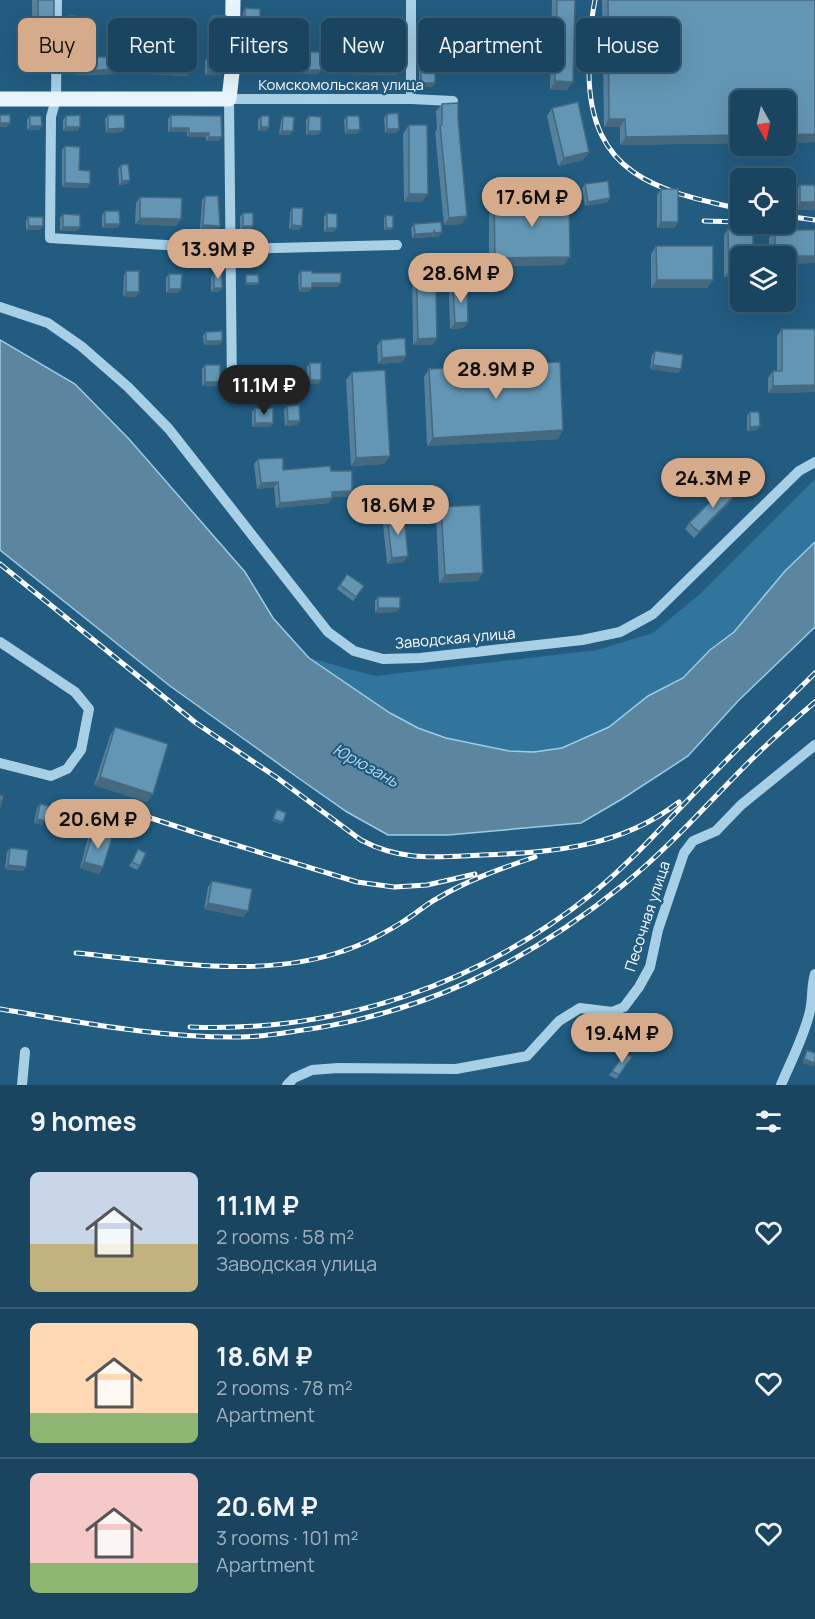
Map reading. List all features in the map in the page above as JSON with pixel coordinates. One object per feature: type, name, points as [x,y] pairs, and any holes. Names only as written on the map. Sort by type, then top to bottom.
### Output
[{"type":"main road","points":[[0,99],[229,99],[232,73],[232,0]]},
{"type":"street","points":[[57,0],[56,99],[51,117],[50,238],[232,249],[396,245]]},
{"type":"street","points":[[411,0],[411,99]]},
{"type":"street","points":[[229,99],[232,391]]},
{"type":"street","name":"Комскомольская улица","points":[[229,99],[453,101]]},
{"type":"street","name":"Заводская улица","points":[[0,307],[48,323],[81,346],[128,387],[169,429],[328,632],[354,651],[383,659],[420,658],[495,650],[582,640],[620,632],[653,614],[799,471],[815,462]]},
{"type":"street","points":[[0,642],[75,692],[88,708],[81,750],[67,769],[51,776],[0,763]]},
{"type":"street","name":"Песочная улица","points":[[287,1085],[294,1078],[312,1070],[338,1068],[456,1069],[527,1056],[559,1021],[580,1008],[612,1012],[624,1007],[650,967],[658,930],[684,853],[693,841],[716,831],[741,805],[815,745]]},
{"type":"street","points":[[781,1085],[810,1010],[811,986],[815,974]]},
{"type":"street","points":[[22,1085],[25,1052]]},
{"type":"shaded area","points":[[815,479],[815,542],[785,571],[734,632],[710,650],[683,678],[648,696],[609,727],[562,748],[534,752],[509,751],[446,738],[418,728],[387,711],[309,658],[375,676],[597,650],[653,633],[700,594]]},
{"type":"water","name":"Юрюзань","points":[[0,340],[75,384],[129,439],[245,572],[273,618],[309,658],[390,713],[418,728],[446,738],[509,751],[534,752],[562,748],[609,727],[648,696],[683,678],[710,650],[734,632],[785,571],[815,542],[815,627],[738,701],[688,756],[581,823],[448,835],[388,835],[347,812],[170,686],[0,550]]},
{"type":"building","points":[[38,0],[54,0],[54,18],[38,18]]},
{"type":"building","points":[[557,0],[575,0],[573,82],[555,81],[555,72],[564,72],[564,18],[557,18]]},
{"type":"building","points":[[608,0],[815,0],[815,134],[796,135],[796,90],[730,90],[730,135],[626,137],[625,119],[609,119],[609,72],[680,72],[680,18],[608,18]]},
{"type":"building","points":[[245,8],[260,9],[260,18],[245,18]]},
{"type":"building","points":[[212,16],[226,16],[226,18],[212,18]]},
{"type":"building","points":[[310,52],[321,52],[321,70],[309,70]]},
{"type":"building","points":[[96,57],[108,57],[108,70],[96,70]]},
{"type":"building","points":[[421,72],[435,72],[435,83],[421,83]]},
{"type":"building","points":[[578,102],[589,152],[564,158],[552,108]]},
{"type":"building","points":[[458,103],[467,216],[449,218],[440,125],[442,125],[442,104]]},
{"type":"building","points":[[398,113],[399,129],[387,129],[387,114]]},
{"type":"building","points":[[0,115],[10,115],[10,123],[0,123]]},
{"type":"building","points":[[80,115],[80,127],[66,127],[66,116]]},
{"type":"building","points":[[108,115],[124,115],[125,128],[108,129]]},
{"type":"building","points":[[171,115],[221,116],[222,137],[209,137],[209,133],[189,133],[189,128],[171,128]]},
{"type":"building","points":[[30,116],[41,116],[42,126],[30,126]]},
{"type":"building","points":[[261,116],[269,116],[269,127],[261,127]]},
{"type":"building","points":[[283,116],[294,117],[293,131],[282,131]]},
{"type":"building","points":[[309,116],[321,117],[321,131],[308,131]]},
{"type":"building","points":[[347,116],[359,116],[360,130],[347,130]]},
{"type":"building","points":[[409,125],[427,125],[428,194],[409,194]]},
{"type":"building","points":[[65,146],[80,147],[79,170],[90,171],[90,184],[65,183]]},
{"type":"building","points":[[128,164],[130,180],[122,181],[121,165]]},
{"type":"building","points":[[608,181],[610,198],[588,202],[585,184]]},
{"type":"building","points":[[800,185],[815,185],[815,202],[800,202]]},
{"type":"building","points":[[661,189],[678,189],[678,222],[661,222]]},
{"type":"building","points":[[205,196],[218,196],[220,226],[203,225]]},
{"type":"building","points":[[140,197],[182,198],[181,219],[140,218]]},
{"type":"building","points":[[569,197],[570,257],[495,258],[494,198]]},
{"type":"building","points":[[292,208],[303,208],[302,226],[292,225]]},
{"type":"building","points":[[105,211],[119,211],[120,224],[105,224]]},
{"type":"building","points":[[243,213],[253,213],[253,226],[243,226]]},
{"type":"building","points":[[327,213],[337,214],[337,228],[327,228]]},
{"type":"building","points":[[63,214],[80,215],[80,227],[63,227]]},
{"type":"building","points":[[386,215],[393,216],[393,228],[386,228]]},
{"type":"building","points":[[28,217],[43,217],[43,226],[29,226]]},
{"type":"building","points":[[441,222],[442,232],[435,233],[434,230],[434,233],[415,234],[414,224]]},
{"type":"building","points":[[728,229],[730,229],[730,234],[753,234],[753,246],[730,246],[729,271]]},
{"type":"building","points":[[796,230],[815,230],[815,256],[796,256],[796,246],[775,246],[775,234],[796,234]]},
{"type":"building","points":[[656,246],[713,246],[713,280],[657,280]]},
{"type":"building","points":[[468,254],[470,288],[449,255]]},
{"type":"building","points":[[416,257],[435,257],[437,338],[418,339]]},
{"type":"building","points":[[126,271],[139,271],[139,292],[126,292]]},
{"type":"building","points":[[301,271],[341,273],[341,283],[312,283],[312,288],[301,288]]},
{"type":"building","points":[[214,273],[222,273],[222,288],[214,288]]},
{"type":"building","points":[[169,274],[182,274],[181,289],[169,289]]},
{"type":"building","points":[[246,275],[258,275],[259,283],[246,283]]},
{"type":"building","points":[[467,286],[468,322],[455,323],[453,287]]},
{"type":"building","points":[[782,329],[815,329],[815,385],[773,386],[773,371],[782,371]]},
{"type":"building","points":[[222,331],[222,341],[206,341],[206,332]]},
{"type":"building","points":[[405,338],[406,356],[382,358],[381,340]]},
{"type":"building","points":[[655,351],[683,355],[681,369],[653,365]]},
{"type":"building","points":[[560,362],[563,430],[433,438],[429,369]]},
{"type":"building","points":[[310,363],[321,363],[321,380],[310,380]]},
{"type":"building","points":[[205,365],[220,365],[220,382],[205,382]]},
{"type":"building","points":[[242,367],[260,367],[260,379],[242,378]]},
{"type":"building","points":[[385,370],[390,456],[356,458],[352,372]]},
{"type":"building","points":[[299,405],[300,421],[288,421],[287,406]]},
{"type":"building","points":[[255,408],[273,408],[273,423],[255,423]]},
{"type":"building","points":[[750,412],[759,412],[760,426],[750,427]]},
{"type":"building","points":[[283,458],[283,470],[330,466],[331,471],[352,471],[352,491],[332,492],[332,498],[280,503],[278,482],[261,483],[258,459]]},
{"type":"building","points":[[727,485],[736,494],[699,532],[689,523]]},
{"type":"building","points":[[480,505],[483,573],[445,575],[441,507]]},
{"type":"building","points":[[404,515],[408,556],[392,558],[387,517]]},
{"type":"building","points":[[347,574],[364,586],[356,597],[340,585]]},
{"type":"building","points":[[378,597],[400,597],[400,608],[378,608]]},
{"type":"building","points":[[115,727],[168,744],[153,794],[100,777]]},
{"type":"building","points":[[40,804],[48,806],[45,821],[37,819]]},
{"type":"building","points":[[277,809],[286,813],[283,822],[273,819]]},
{"type":"building","points":[[79,816],[90,819],[88,827],[77,825]]},
{"type":"building","points":[[93,832],[112,838],[103,867],[84,862]]},
{"type":"building","points":[[10,848],[28,850],[26,867],[8,865]]},
{"type":"building","points":[[138,849],[146,853],[140,866],[132,862]]},
{"type":"building","points":[[212,881],[252,889],[248,911],[208,903]]},
{"type":"building","points":[[807,1050],[815,1053],[815,1063],[804,1059]]},
{"type":"building","points":[[625,1053],[632,1057],[619,1075],[612,1071]]},
{"type":"railway","points":[[595,0],[589,54],[592,107],[601,134],[615,156],[634,172],[656,185],[730,207]]},
{"type":"railway","points":[[796,217],[815,220]]},
{"type":"railway","points":[[704,221],[730,222]]},
{"type":"railway","points":[[0,564],[196,723],[276,777],[361,840],[376,847],[406,855],[435,857],[560,849],[585,845],[633,829],[679,802]]},
{"type":"railway","points":[[190,1027],[245,1027],[299,1022],[352,1011],[404,997],[502,954],[549,925],[609,879],[815,673]]},
{"type":"railway","points":[[0,1009],[150,1032],[210,1037],[247,1037],[342,1023],[386,1013],[428,999],[509,962],[548,939],[623,885],[672,841],[758,754],[815,702]]},
{"type":"railway","points":[[126,810],[357,882],[394,887],[427,885],[475,874]]},
{"type":"railway","points":[[76,953],[211,966],[279,965],[311,960],[367,942],[461,886],[535,857]]}]
